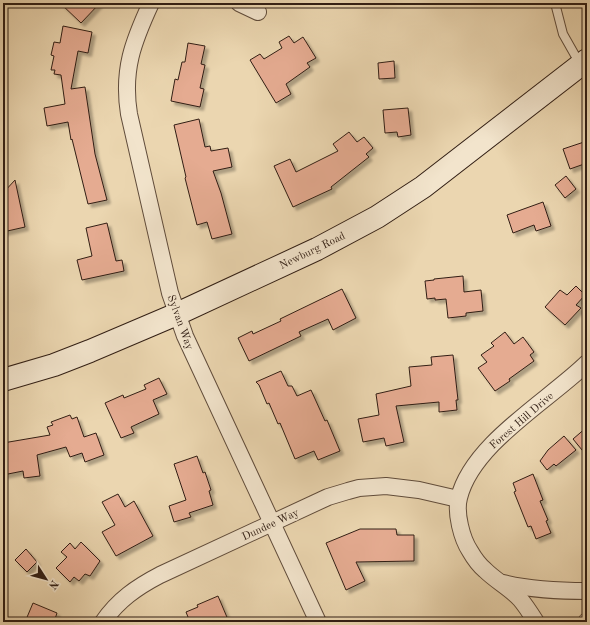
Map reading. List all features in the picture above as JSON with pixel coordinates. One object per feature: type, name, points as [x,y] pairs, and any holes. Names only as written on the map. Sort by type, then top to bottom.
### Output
[{"type":"main road","name":"Newburg Road","points":[[3,380],[54,365],[90,352],[177,314],[317,249],[377,217],[423,187],[584,63]]},
{"type":"street","name":"Sylvan Way","points":[[151,3],[131,52],[126,81],[127,98],[129,114],[169,285],[185,336],[271,524],[318,622]]},
{"type":"street","points":[[239,3],[258,12]]},
{"type":"street","name":"Forest Hill Drive","points":[[536,622],[520,599],[485,570],[468,548],[461,528],[458,499],[472,469],[497,438],[587,363]]},
{"type":"street","name":"Dundee Way","points":[[103,622],[113,608],[125,596],[160,574],[328,497],[359,488],[380,486],[402,488],[458,499]]},
{"type":"street","points":[[501,583],[548,590],[587,591]]},
{"type":"lane","points":[[555,3],[563,34],[584,63]]},
{"type":"building","points":[[60,3],[100,3],[81,23]]},
{"type":"building","points":[[63,26],[92,32],[88,53],[78,51],[71,89],[85,87],[95,154],[107,200],[88,204],[72,139],[71,140],[68,122],[47,126],[44,108],[65,104],[61,75],[54,74],[55,70],[51,70],[54,56],[51,55],[54,42],[60,43]]},
{"type":"building","points":[[289,36],[294,43],[303,37],[316,58],[307,63],[310,67],[286,84],[291,94],[276,103],[250,60],[260,54],[264,59],[282,48],[279,42]]},
{"type":"building","points":[[188,43],[205,46],[201,64],[205,65],[200,88],[204,89],[200,107],[171,101],[175,79],[178,80],[182,62],[185,62]]},
{"type":"building","points":[[394,61],[395,78],[379,79],[378,63]]},
{"type":"building","points":[[408,108],[411,135],[398,137],[397,132],[385,133],[383,110]]},
{"type":"building","points":[[199,119],[205,147],[210,146],[211,151],[228,148],[232,167],[213,171],[221,193],[232,234],[212,239],[207,222],[197,225],[174,125]]},
{"type":"building","points":[[349,132],[357,142],[364,137],[373,148],[366,154],[369,157],[331,187],[332,189],[293,207],[274,166],[290,159],[296,172],[338,151],[333,144]]},
{"type":"building","points":[[587,141],[587,163],[570,169],[563,149]]},
{"type":"building","points":[[566,176],[576,189],[565,198],[555,185]]},
{"type":"building","points":[[15,180],[25,227],[3,232],[3,193]]},
{"type":"building","points":[[543,202],[551,226],[536,231],[534,225],[513,233],[507,215]]},
{"type":"building","points":[[107,223],[116,261],[122,260],[124,271],[82,280],[77,260],[92,256],[86,228]]},
{"type":"building","points":[[463,276],[464,292],[481,290],[483,311],[466,313],[466,316],[448,318],[446,299],[427,299],[425,281]]},
{"type":"building","points":[[576,286],[585,295],[576,305],[581,308],[565,325],[545,307],[560,290],[567,295]]},
{"type":"building","points":[[342,289],[356,318],[333,330],[328,319],[299,332],[301,336],[249,361],[238,338],[252,331],[253,334],[281,321],[280,319]]},
{"type":"building","points":[[505,332],[514,344],[523,337],[534,352],[530,355],[534,361],[509,379],[510,381],[495,391],[478,368],[487,362],[481,355],[494,346],[491,343]]},
{"type":"building","points":[[453,355],[458,400],[456,400],[457,410],[439,412],[439,402],[396,406],[404,442],[386,446],[384,438],[363,442],[358,419],[379,415],[376,394],[411,386],[409,367],[432,365],[431,357]]},
{"type":"building","points":[[281,371],[288,386],[292,386],[297,396],[311,390],[325,421],[327,420],[340,451],[318,460],[314,451],[295,459],[280,423],[278,424],[269,403],[267,404],[259,385],[256,382]]},
{"type":"building","points":[[159,378],[167,394],[153,400],[159,414],[131,427],[134,433],[121,438],[105,403],[123,395],[124,398],[146,389],[144,385]]},
{"type":"building","points":[[70,415],[72,419],[77,417],[84,437],[96,433],[104,455],[85,462],[82,453],[70,457],[66,447],[37,455],[40,476],[24,478],[23,471],[3,475],[3,443],[50,435],[47,427],[53,425],[51,422]]},
{"type":"building","points":[[587,427],[587,456],[573,439]]},
{"type":"building","points":[[564,436],[576,450],[556,466],[554,464],[547,470],[540,461],[548,450]]},
{"type":"building","points":[[197,456],[203,473],[205,472],[211,490],[209,491],[213,505],[189,513],[191,517],[174,522],[169,506],[186,500],[174,464]]},
{"type":"building","points":[[533,474],[543,500],[540,501],[548,520],[546,521],[551,533],[536,539],[531,526],[528,527],[514,492],[516,491],[513,483]]},
{"type":"building","points":[[118,494],[125,507],[134,501],[153,536],[116,556],[102,532],[115,525],[102,502]]},
{"type":"building","points":[[360,529],[396,529],[397,535],[414,535],[414,561],[356,562],[365,581],[346,590],[326,543]]},
{"type":"building","points":[[81,542],[100,561],[90,576],[85,574],[79,581],[74,577],[70,582],[56,568],[67,557],[61,552],[70,543],[75,549]]},
{"type":"building","points":[[26,549],[37,562],[27,572],[15,560]]},
{"type":"building","points":[[218,596],[229,622],[190,622],[186,612],[198,607],[197,605]]},
{"type":"building","points":[[33,603],[57,613],[54,622],[25,622]]}]
